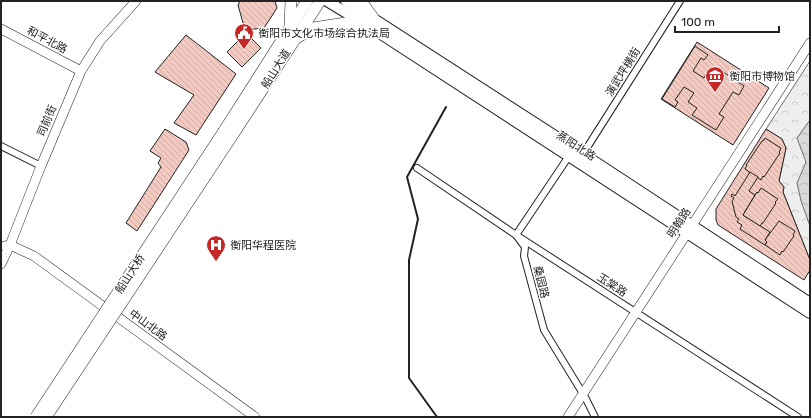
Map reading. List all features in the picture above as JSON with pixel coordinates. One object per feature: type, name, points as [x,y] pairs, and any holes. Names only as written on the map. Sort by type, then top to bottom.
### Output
[{"type":"highway","points":[[290,28],[291,1]]},
{"type":"highway","name":"船山大道","points":[[228,134],[307,1]]},
{"type":"highway","name":"船山大道","points":[[228,134],[296,38],[320,1]]},
{"type":"highway","points":[[361,1],[374,24]]},
{"type":"highway","points":[[296,38],[313,28],[346,23],[374,24]]},
{"type":"highway","name":"船山大桥","points":[[36,417],[228,134]]},
{"type":"highway","name":"船山大桥","points":[[46,417],[228,134]]},
{"type":"main road","name":"蒸阳北路","points":[[327,1],[374,24],[583,154],[810,313]]},
{"type":"main road","name":"蒸阳北路","points":[[346,1],[374,24],[569,156],[810,303]]},
{"type":"street","name":"司前街","points":[[1,264],[5,248],[79,70],[96,38],[129,1]]},
{"type":"street","name":"司前街","points":[[79,70],[100,41],[136,1]]},
{"type":"street","name":"演武坪横街","points":[[583,154],[680,1]]},
{"type":"street","name":"和平北路","points":[[1,30],[79,70]]},
{"type":"street","name":"明翰路","points":[[691,231],[810,43]]},
{"type":"street","name":"明翰路","points":[[572,417],[637,313],[810,49]]},
{"type":"street","points":[[1,146],[39,165]]},
{"type":"street","points":[[516,235],[569,156]]},
{"type":"street","name":"玉棠路","points":[[417,168],[516,235],[798,417]]},
{"type":"street","name":"桑园路","points":[[516,235],[525,247],[524,256],[544,330],[595,417]]},
{"type":"street","name":"中山北路","points":[[5,248],[31,260],[246,417]]},
{"type":"street","name":"中山北路","points":[[5,248],[34,256],[255,417]]},
{"type":"street","name":"明翰路","points":[[568,417],[584,396]]},
{"type":"green space","points":[[810,61],[810,260],[783,192],[784,187],[779,181],[786,148],[782,139],[766,129]]},
{"type":"water","points":[[810,120],[810,226],[801,201],[797,183],[806,162],[797,138]]},
{"type":"building","points":[[240,1],[275,1],[277,8],[264,28],[245,30],[238,5]]},
{"type":"building","name":"衡阳市文化市场综合执法局","points":[[246,33],[261,48],[242,67],[227,52]]},
{"type":"building","points":[[186,35],[236,74],[196,135],[174,123],[194,95],[155,72]]},
{"type":"building","name":"衡阳市博物馆","points":[[697,42],[769,88],[733,145],[661,99]]},
{"type":"building","points":[[695,46],[708,55],[704,60],[701,58],[693,71],[704,78],[709,69],[717,74],[720,70],[744,86],[739,95],[733,92],[719,114],[724,117],[716,130],[692,115],[697,108],[688,102],[694,93],[684,87],[675,100],[678,102],[675,107],[662,99]]},
{"type":"building","points":[[165,129],[186,142],[189,150],[137,231],[126,223],[161,167],[158,163],[161,158],[150,151]]},
{"type":"building","points":[[766,129],[782,139],[786,148],[779,181],[784,187],[783,192],[810,260],[810,270],[804,280],[718,225],[716,220],[716,209]]},
{"type":"building","points":[[765,138],[781,148],[780,153],[761,180],[745,169],[746,165]]},
{"type":"building","points":[[750,172],[758,177],[749,191],[755,195],[743,215],[770,232],[765,240],[767,242],[765,245],[740,229],[742,225],[737,222],[739,219],[736,217],[732,201],[734,198],[731,196],[732,194],[735,196]]},
{"type":"building","points":[[761,188],[778,199],[760,226],[743,215]]},
{"type":"building","points":[[779,221],[795,231],[794,236],[780,255],[765,245],[767,242],[765,240]]},
{"type":"wall","points":[[437,417],[409,378],[409,260],[418,219],[407,177],[446,107]]},
{"type":"place","name":"衡阳市文化市场综合执法局","points":[[244,50]]},
{"type":"place","name":"衡阳市博物馆","points":[[715,93]]},
{"type":"place","name":"衡阳华程医院","points":[[216,262]]}]
